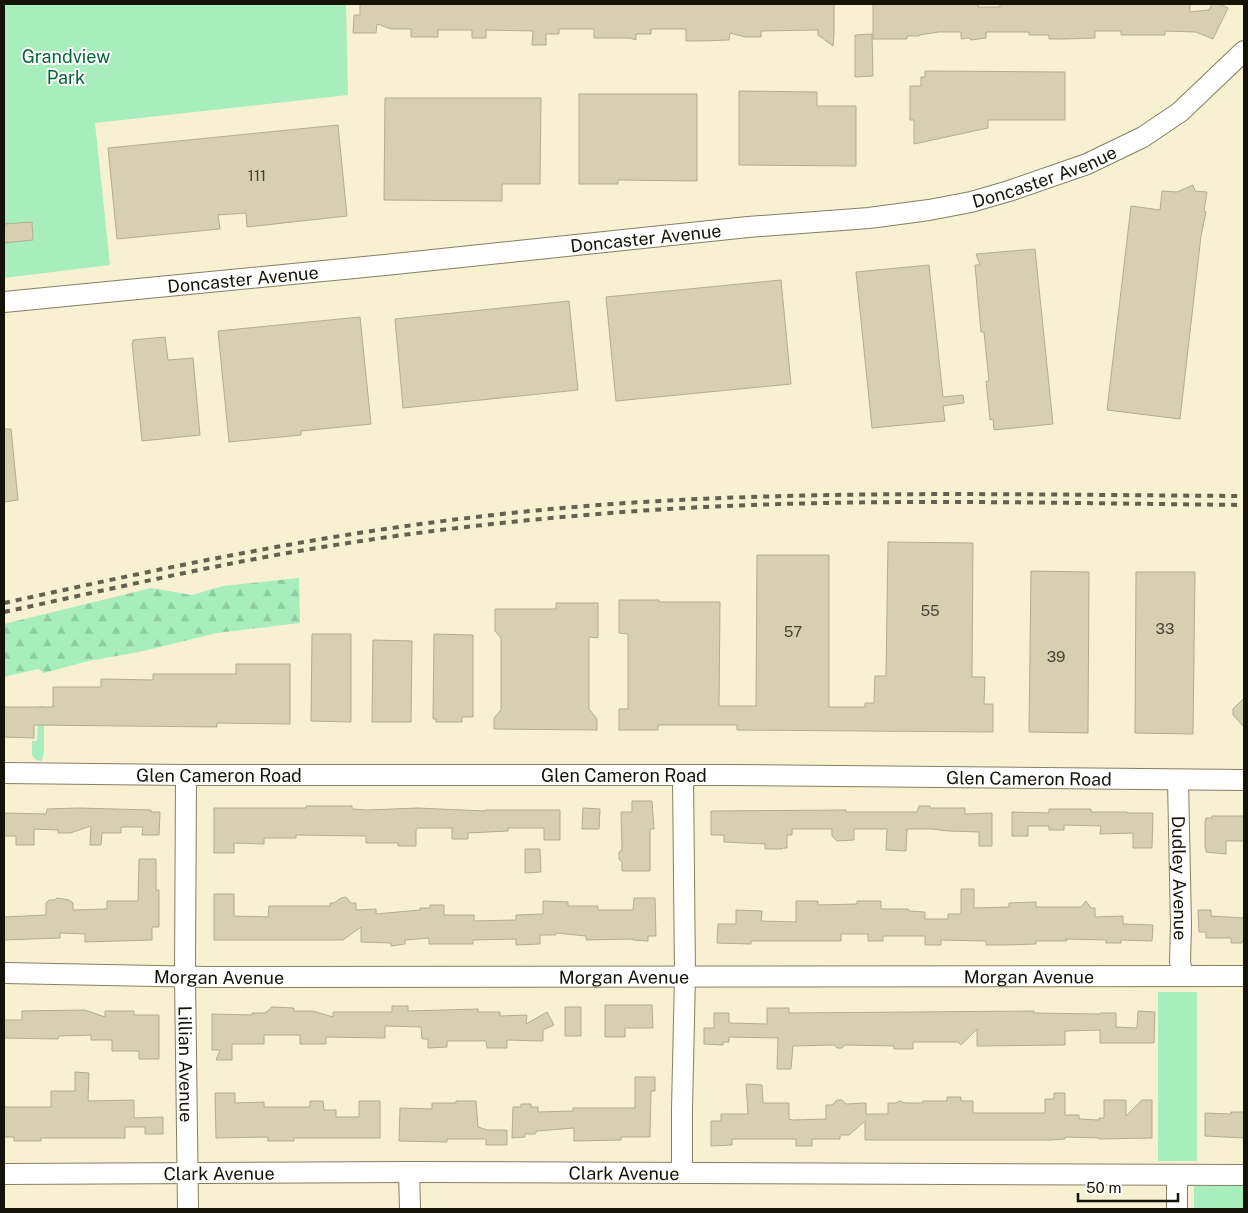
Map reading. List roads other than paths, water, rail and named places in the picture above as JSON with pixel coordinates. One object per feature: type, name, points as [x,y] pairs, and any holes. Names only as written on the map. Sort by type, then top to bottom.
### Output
[{"type":"street","name":"Doncaster Avenue","points":[[4,302],[748,227],[869,218],[971,202],[1087,164],[1143,137],[1180,112],[1244,51]]},
{"type":"street","name":"Glen Cameron Road","points":[[4,773],[1244,780]]},
{"type":"street","name":"Lillian Avenue","points":[[186,775],[185,976],[186,1172],[188,1209]]},
{"type":"street","points":[[682,1172],[685,976],[683,776]]},
{"type":"street","name":"Dudley Avenue","points":[[1178,780],[1180,961],[1182,975]]},
{"type":"street","name":"Morgan Avenue","points":[[4,974],[185,976],[1244,976]]},
{"type":"street","points":[[409,1172],[410,1209]]},
{"type":"street","name":"Clark Avenue","points":[[4,1174],[682,1172],[1244,1175]]},
{"type":"street","points":[[1177,1175],[1177,1209]]},
{"type":"railway","points":[[4,603],[184,565],[331,537],[483,516],[560,508],[679,500],[840,495],[1244,496]]},
{"type":"railway","points":[[4,612],[188,572],[299,551],[411,534],[561,517],[679,508],[840,503],[1002,502],[1244,505]]},
{"type":"park label","name":"Grandview Park","points":[[66,66]]}]
